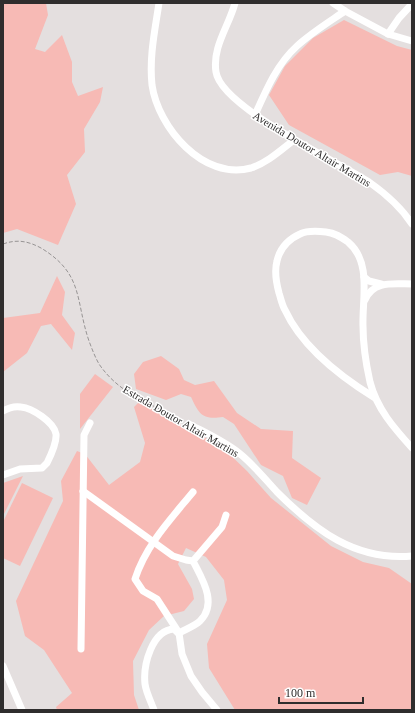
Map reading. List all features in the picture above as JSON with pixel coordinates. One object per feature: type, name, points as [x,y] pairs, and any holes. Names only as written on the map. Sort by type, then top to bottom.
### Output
[{"type":"street","points":[[159,3],[152,44],[152,86],[166,121],[177,138],[188,150],[197,157],[215,166],[243,169],[262,163],[294,140]]},
{"type":"street","name":"Avenida Doutor Altair Martins","points":[[235,3],[233,12],[219,44],[215,61],[216,74],[221,85],[230,95],[255,115],[294,140],[373,186],[395,203],[404,212],[412,224]]},
{"type":"street","points":[[334,3],[345,11],[388,34],[412,41]]},
{"type":"street","points":[[388,34],[399,18],[412,4]]},
{"type":"street","points":[[255,115],[273,76],[295,47],[345,11]]},
{"type":"street","points":[[375,398],[357,387],[335,370],[308,343],[292,324],[284,309],[276,281],[275,269],[278,256],[284,246],[293,238],[302,233],[319,231],[332,233],[342,238],[350,245],[360,260],[364,277],[363,325],[365,356],[375,398],[395,429],[412,448]]},
{"type":"street","points":[[364,277],[369,281],[381,284],[412,284]]},
{"type":"street","points":[[364,302],[368,292],[381,284]]},
{"type":"street","points":[[3,411],[7,408],[21,407],[41,416],[52,425],[55,430],[56,438],[48,463],[45,467],[20,469],[3,475]]},
{"type":"street","points":[[82,649],[84,435],[90,423]]},
{"type":"street","name":"Estrada Doutor Altair Martins","points":[[189,424],[238,452],[279,493],[312,523],[331,537],[347,546],[364,552],[399,557],[412,556]]},
{"type":"street","points":[[83,491],[173,556],[193,561]]},
{"type":"street","points":[[193,492],[153,541],[139,565],[135,579],[143,591],[157,599],[179,633],[182,654],[191,676],[217,710]]},
{"type":"street","points":[[193,561],[222,527],[226,515]]},
{"type":"street","points":[[179,633],[200,622],[207,613],[209,602],[206,588],[193,561]]},
{"type":"street","points":[[154,710],[145,684],[146,665],[152,647],[158,636],[167,630],[174,629],[179,633]]},
{"type":"street","points":[[3,666],[22,710]]},
{"type":"path","name":"Estrada Doutor Altair Martins","points":[[3,244],[20,241],[27,242],[44,250],[61,263],[74,282],[88,338],[103,369],[129,394],[189,424]]},
{"type":"shaded area","points":[[3,3],[46,3],[48,15],[35,49],[45,52],[62,35],[72,62],[72,82],[78,96],[103,87],[100,102],[84,129],[85,152],[67,175],[76,204],[58,245],[17,229],[3,233]]},
{"type":"shaded area","points":[[344,20],[397,46],[412,50],[412,176],[398,172],[380,175],[289,125],[269,95],[285,66],[313,38]]},
{"type":"shaded area","points":[[57,276],[65,292],[62,315],[75,333],[72,350],[51,324],[41,326],[27,353],[3,372],[3,318],[40,313]]},
{"type":"shaded area","points":[[161,356],[179,369],[184,380],[195,385],[214,381],[237,413],[261,429],[293,431],[292,458],[321,478],[307,505],[292,498],[283,476],[261,465],[234,424],[223,417],[210,418],[202,414],[196,408],[191,397],[181,394],[166,400],[136,389],[134,374],[143,362]]},
{"type":"shaded area","points":[[95,374],[113,387],[80,429],[80,394]]},
{"type":"shaded area","points":[[139,402],[222,447],[247,471],[271,498],[331,546],[363,562],[389,568],[412,584],[412,710],[235,710],[209,668],[207,644],[227,600],[224,580],[206,557],[186,548],[178,564],[192,589],[194,599],[184,611],[164,616],[149,630],[133,661],[134,695],[139,710],[57,710],[56,707],[72,693],[44,650],[25,636],[16,601],[63,501],[61,481],[77,451],[85,454],[109,485],[140,462],[145,443],[134,407]]},
{"type":"shaded area","points":[[23,476],[3,516],[3,483]]},
{"type":"shaded area","points":[[22,483],[53,498],[20,566],[3,558],[3,522]]}]
